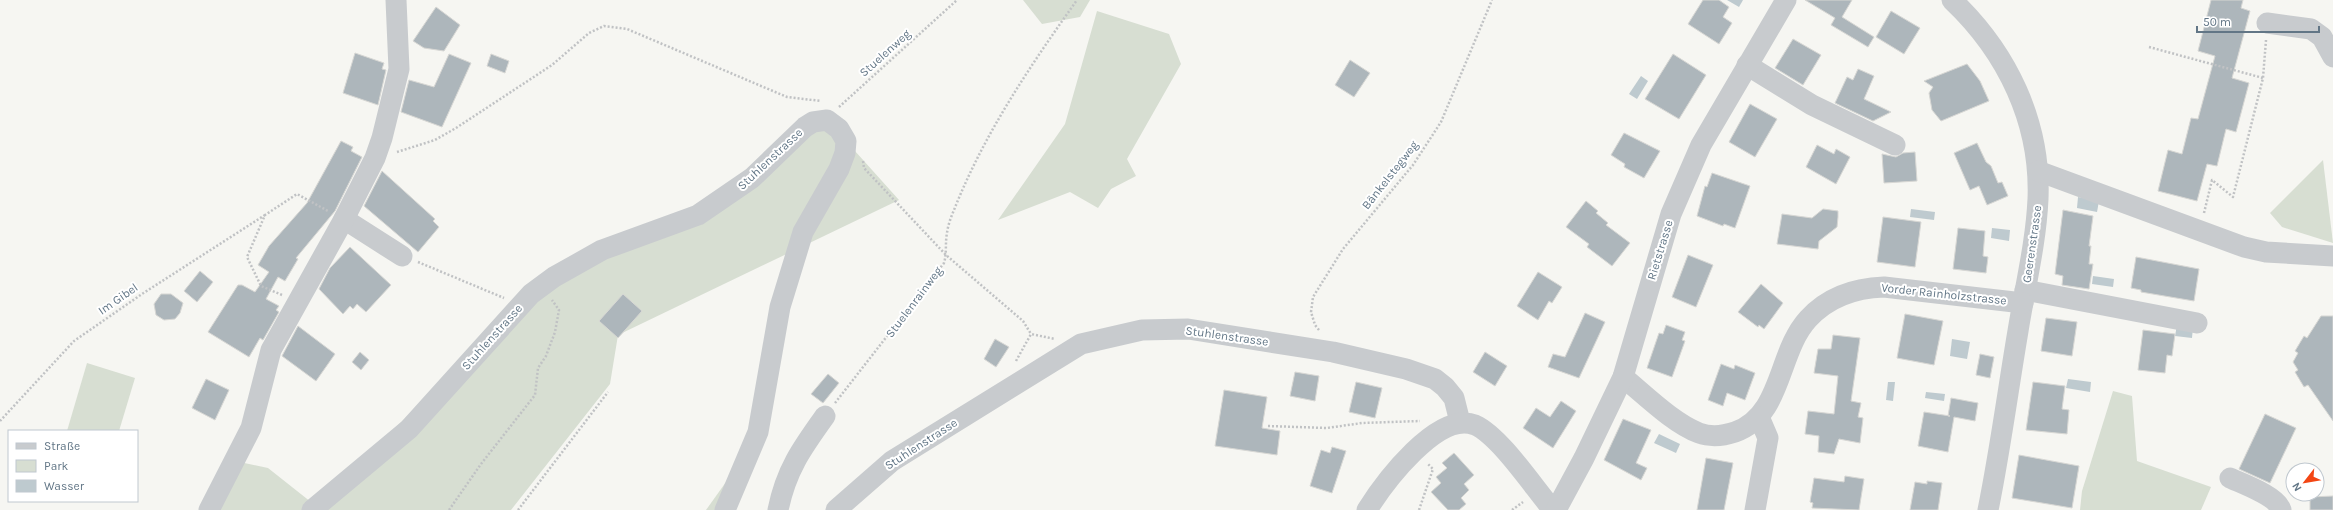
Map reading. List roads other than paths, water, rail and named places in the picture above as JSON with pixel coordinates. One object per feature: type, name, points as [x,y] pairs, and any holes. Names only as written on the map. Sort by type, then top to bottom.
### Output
[{"type":"street","points":[[210,510],[251,428],[272,350],[344,219],[375,158],[389,117],[399,69],[396,0]]},
{"type":"street","name":"Rietstrasse","points":[[1556,510],[1584,458],[1623,377],[1671,214],[1701,145],[1786,0]]},
{"type":"street","name":"Geerenstrasse","points":[[1952,0],[1973,20],[1993,46],[2009,73],[2023,103],[2032,133],[2038,171],[2036,221],[1988,510]]},
{"type":"street","points":[[2267,23],[2311,30],[2322,36],[2333,57]]},
{"type":"street","points":[[1747,65],[1812,105],[1895,145]]},
{"type":"street","name":"Stuhlenstrasse","points":[[312,510],[410,429],[531,294],[554,277],[602,250],[698,215],[752,178],[805,127],[831,115],[846,141],[845,152],[839,168],[803,232],[780,307],[758,432],[725,510]]},
{"type":"street","points":[[2038,171],[2244,247],[2266,252],[2333,256]]},
{"type":"street","points":[[344,219],[402,256]]},
{"type":"street","name":"Vorder Rainholzstrasse","points":[[1623,377],[1681,423],[1703,434],[1715,436],[1732,433],[1749,426],[1759,417],[1769,403],[1796,335],[1808,319],[1820,308],[1844,294],[1864,287],[2024,296],[2197,323]]},
{"type":"street","name":"Stuhlenstrasse","points":[[836,510],[892,461],[1081,344],[1142,330],[1188,329],[1333,352],[1406,369],[1434,379],[1454,398],[1452,425]]},
{"type":"street","points":[[778,510],[782,491],[794,461],[825,416]]},
{"type":"street","points":[[1755,510],[1768,438],[1759,417]]},
{"type":"street","points":[[1367,510],[1391,478],[1416,450],[1452,425],[1475,425],[1498,442],[1553,510]]},
{"type":"street","points":[[2230,478],[2269,497],[2280,506],[2281,510]]},
{"type":"water","points":[[1727,0],[1743,0],[1739,7]]},
{"type":"water","points":[[1641,76],[1648,81],[1637,99],[1629,94]]},
{"type":"water","points":[[2078,197],[2099,201],[2097,212],[2077,208]]},
{"type":"water","points":[[1911,209],[1935,212],[1934,220],[1910,217]]},
{"type":"water","points":[[1992,228],[2010,230],[2009,241],[1991,238]]},
{"type":"water","points":[[2093,276],[2114,279],[2113,287],[2092,284]]},
{"type":"water","points":[[2177,325],[2193,327],[2192,338],[2175,336]]},
{"type":"water","points":[[1952,339],[1970,342],[1967,359],[1950,356]]},
{"type":"water","points":[[2068,379],[2091,382],[2090,392],[2066,388]]},
{"type":"water","points":[[1888,382],[1895,382],[1893,401],[1886,400]]},
{"type":"water","points":[[1926,392],[1945,394],[1944,401],[1925,398]]},
{"type":"water","points":[[1659,434],[1680,444],[1676,453],[1654,443]]}]
